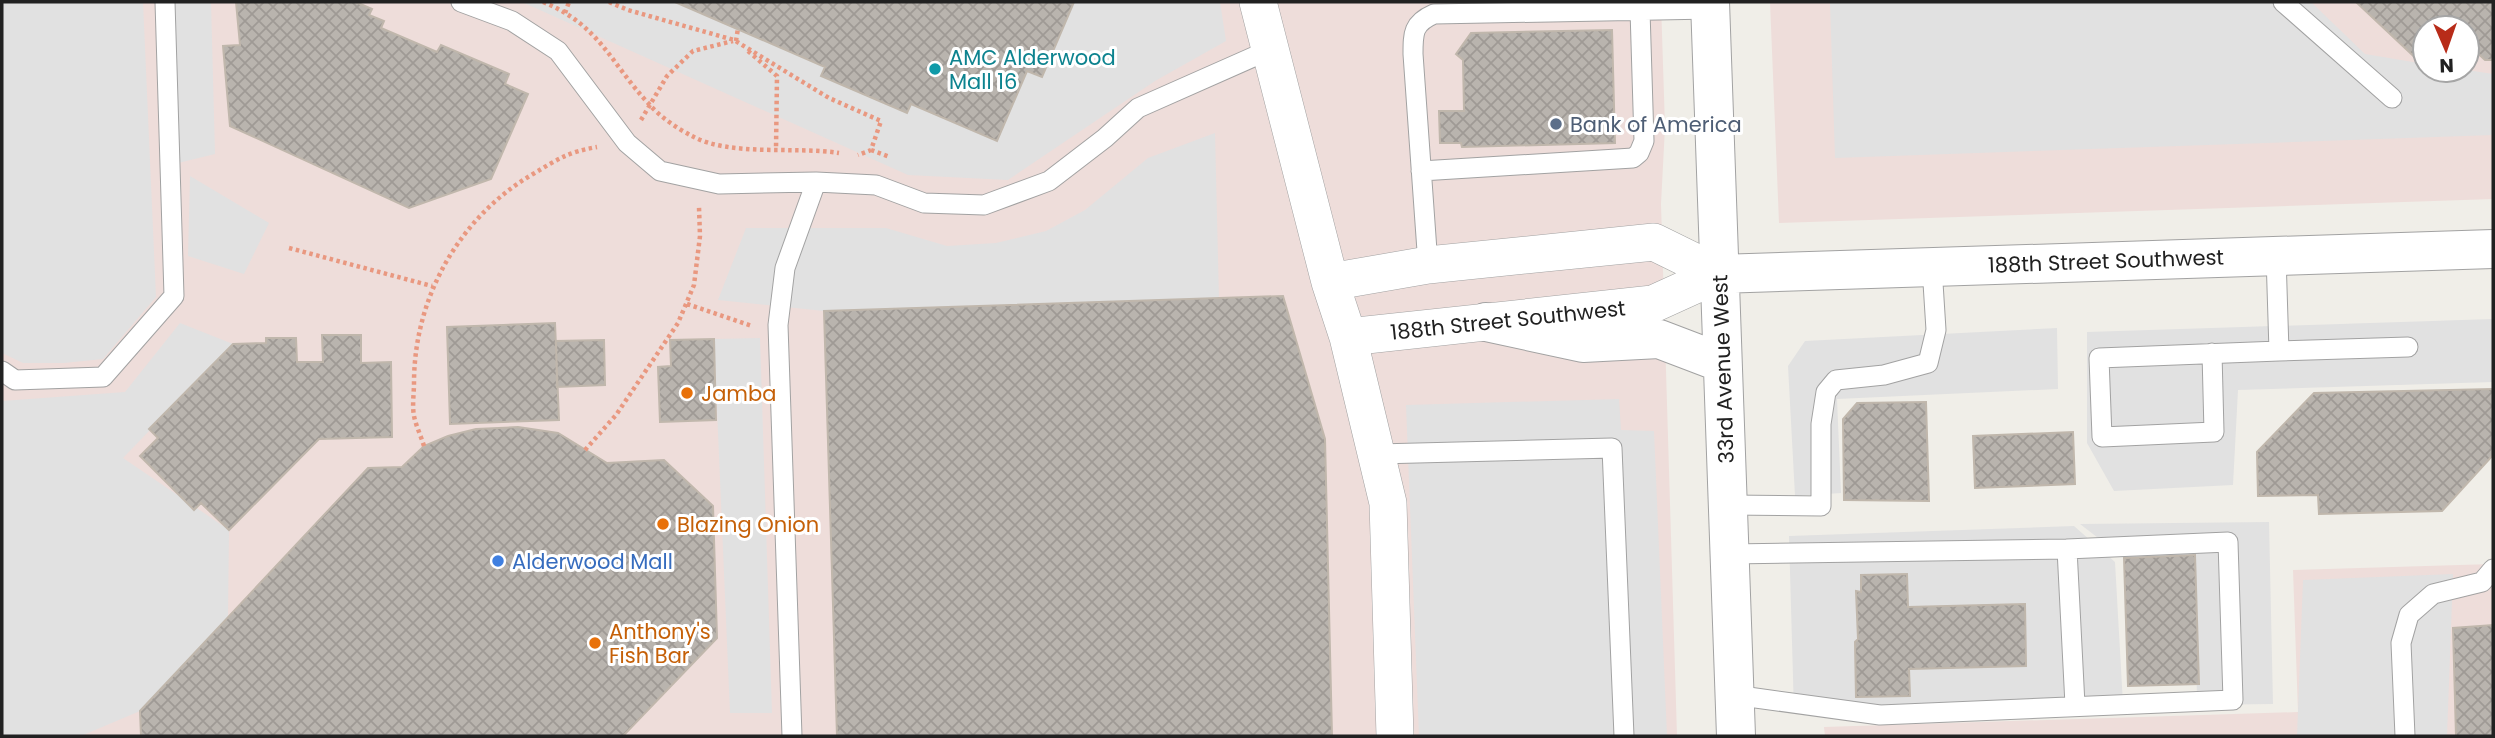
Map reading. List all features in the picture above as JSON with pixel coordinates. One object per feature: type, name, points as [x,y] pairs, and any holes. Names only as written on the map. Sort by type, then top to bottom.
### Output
[{"type":"street","points":[[1258,2],[1330,282],[1348,337],[1388,503],[1395,736]]},
{"type":"street","name":"33rd Avenue West","points":[[1710,5],[1736,736]]},
{"type":"street","name":"188th Street Southwest","points":[[1330,282],[1428,265],[1654,242],[1719,274]]},
{"type":"street","name":"188th Street Southwest","points":[[1348,337],[1653,304],[1719,274],[2493,249]]},
{"type":"street","points":[[1486,322],[1583,343],[1659,340],[1723,363]]},
{"type":"lane","points":[[2,372],[15,380],[103,377],[174,296],[166,2]]},
{"type":"lane","points":[[461,2],[512,21],[558,51],[627,143],[660,171],[719,184],[816,182],[876,185],[924,203],[984,205],[1049,181],[1105,138],[1138,108],[1269,50]]},
{"type":"lane","points":[[2283,2],[2392,98]]},
{"type":"lane","points":[[1428,265],[1413,54],[1413,32],[1422,19],[1434,13],[1640,10],[1710,5]]},
{"type":"lane","points":[[1421,171],[1633,158],[1639,153],[1644,141],[1640,10]]},
{"type":"lane","points":[[792,736],[778,325],[785,268],[816,182]]},
{"type":"lane","points":[[2276,256],[2279,351]]},
{"type":"lane","points":[[1728,505],[1821,506],[1821,424],[1826,392],[1836,380],[1884,375],[1928,363],[1936,330],[1932,267]]},
{"type":"lane","points":[[2212,353],[2214,432],[2102,437],[2099,358],[2212,353],[2408,347]]},
{"type":"lane","points":[[1378,454],[1612,448],[1624,736]]},
{"type":"lane","points":[[1730,554],[2067,549],[2228,542],[2233,700],[1880,715],[1734,695]]},
{"type":"lane","points":[[2067,549],[2075,705]]},
{"type":"lane","points":[[2405,736],[2401,643],[2409,615],[2433,594],[2482,582],[2493,569]]},
{"type":"path","points":[[543,2],[565,13],[602,42],[650,106],[693,137],[737,149],[819,150],[858,155],[871,150],[898,160]]},
{"type":"path","points":[[565,13],[569,2]]},
{"type":"path","points":[[609,2],[628,10],[734,40],[829,99],[881,121],[871,150]]},
{"type":"path","points":[[734,40],[738,28]]},
{"type":"path","points":[[424,446],[414,415],[414,360],[422,320],[432,286],[470,228],[508,188],[572,151],[627,143],[667,76],[693,51],[734,40]]},
{"type":"path","points":[[734,40],[777,76],[776,149]]},
{"type":"path","points":[[585,450],[616,415],[678,323],[694,285],[700,236],[699,180],[693,137]]},
{"type":"path","points":[[289,248],[432,286]]},
{"type":"path","points":[[687,304],[748,326]]},
{"type":"shaded area","name":"Alderwood Mall","points":[[2,2],[1661,2],[1665,127],[1661,204],[1677,736],[2,736]]},
{"type":"shaded area","points":[[2,2],[143,2],[156,297],[103,359],[23,363],[2,353]]},
{"type":"shaded area","points":[[165,2],[211,2],[215,154],[170,165]]},
{"type":"shaded area","points":[[522,2],[1220,2],[1226,41],[1155,81],[1008,180],[908,175]]},
{"type":"shaded area","points":[[1770,2],[2493,2],[2493,199],[1779,223]]},
{"type":"shaded area","points":[[1830,2],[2311,2],[2365,54],[2411,62],[2411,84],[2481,84],[2481,72],[2493,74],[2493,135],[1835,158]]},
{"type":"shaded area","points":[[1215,133],[1219,299],[824,311],[718,300],[746,228],[886,228],[947,246],[996,243],[1046,231],[1085,210],[1148,158]]},
{"type":"shaded area","points":[[190,176],[269,223],[244,274],[188,256]]},
{"type":"shaded area","points":[[2493,319],[2493,382],[2238,390],[2233,485],[2114,491],[2087,443],[2087,332]]},
{"type":"shaded area","points":[[180,323],[233,344],[123,458],[229,530],[228,617],[140,711],[81,736],[2,736],[2,401],[125,392]]},
{"type":"shaded area","points":[[2057,328],[2058,389],[1837,399],[1841,493],[1795,496],[1788,366],[1805,341]]},
{"type":"shaded area","points":[[760,338],[772,713],[730,713],[714,339]]},
{"type":"shaded area","points":[[1619,399],[1621,430],[1654,431],[1667,736],[1419,736],[1406,405]]},
{"type":"shaded area","points":[[2269,522],[2273,704],[2197,705],[2195,555],[2124,558],[2080,524]]},
{"type":"shaded area","points":[[2074,526],[2115,562],[2123,704],[1794,713],[1789,536]],"holes":[[[1907,574],[1908,607],[2025,604],[2025,666],[1909,669],[1909,696],[1861,592],[1861,575]]]},
{"type":"shaded area","points":[[2493,564],[2493,736],[1825,736],[1824,727],[2298,712],[2293,570]]},
{"type":"shaded area","points":[[2453,574],[2447,736],[2297,736],[2303,580]]},
{"type":"building","points":[[236,2],[356,2],[372,9],[369,15],[384,21],[381,28],[437,52],[441,45],[509,74],[505,84],[528,94],[491,179],[409,208],[230,126],[223,46],[240,45]]},
{"type":"building","name":"AMC Alderwood Mall 16","points":[[675,2],[1074,2],[1042,77],[1027,71],[997,141],[911,104],[907,113],[821,76],[825,67]]},
{"type":"building","points":[[2356,2],[2493,2],[2493,60],[2485,60],[2481,56],[2481,14],[2411,14],[2411,54]]},
{"type":"building","points":[[1612,30],[1615,143],[1462,147],[1461,143],[1440,143],[1439,111],[1464,111],[1463,60],[1456,54],[1471,33]]},
{"type":"building","points":[[1283,296],[1325,439],[1332,736],[837,736],[824,311]]},
{"type":"building","points":[[555,323],[559,420],[450,424],[447,327]]},
{"type":"building","points":[[322,335],[361,335],[361,363],[391,362],[392,437],[319,439],[229,530],[201,503],[194,510],[140,456],[158,438],[149,429],[233,344],[266,343],[266,338],[296,338],[297,362],[323,362]]},
{"type":"building","name":"Jamba","points":[[714,339],[716,420],[660,422],[658,367],[671,366],[670,340]]},
{"type":"building","points":[[604,340],[605,385],[557,387],[556,341]]},
{"type":"building","points":[[2493,389],[2493,455],[2442,511],[2319,514],[2318,495],[2258,496],[2257,452],[2314,393]]},
{"type":"building","points":[[1926,402],[1929,501],[1844,500],[1843,419],[1857,403]]},
{"type":"building","name":"Alderwood Mall","points":[[518,427],[558,433],[607,463],[664,460],[713,506],[717,638],[623,736],[141,736],[140,711],[368,468],[402,467],[424,446],[448,436],[476,429]]},
{"type":"building","points":[[2073,432],[2075,484],[1975,488],[1973,436]]},
{"type":"building","points":[[2195,555],[2199,684],[2128,686],[2124,558]]},
{"type":"building","points":[[1907,574],[1908,607],[2025,604],[2026,666],[1909,669],[1910,696],[1856,697],[1856,591],[1861,592],[1861,575]]},
{"type":"building","points":[[2493,625],[2493,736],[2456,736],[2453,628]]},
{"type":"place","name":"AMC Alderwood Mall 16","points":[[935,69]]},
{"type":"place","name":"Bank of America","points":[[1556,124]]},
{"type":"place","name":"Jamba","points":[[687,393]]},
{"type":"place","name":"Blazing Onion","points":[[663,524]]},
{"type":"place","name":"Alderwood Mall","points":[[498,561]]},
{"type":"place","name":"Anthony's Fish Bar","points":[[595,643]]}]
